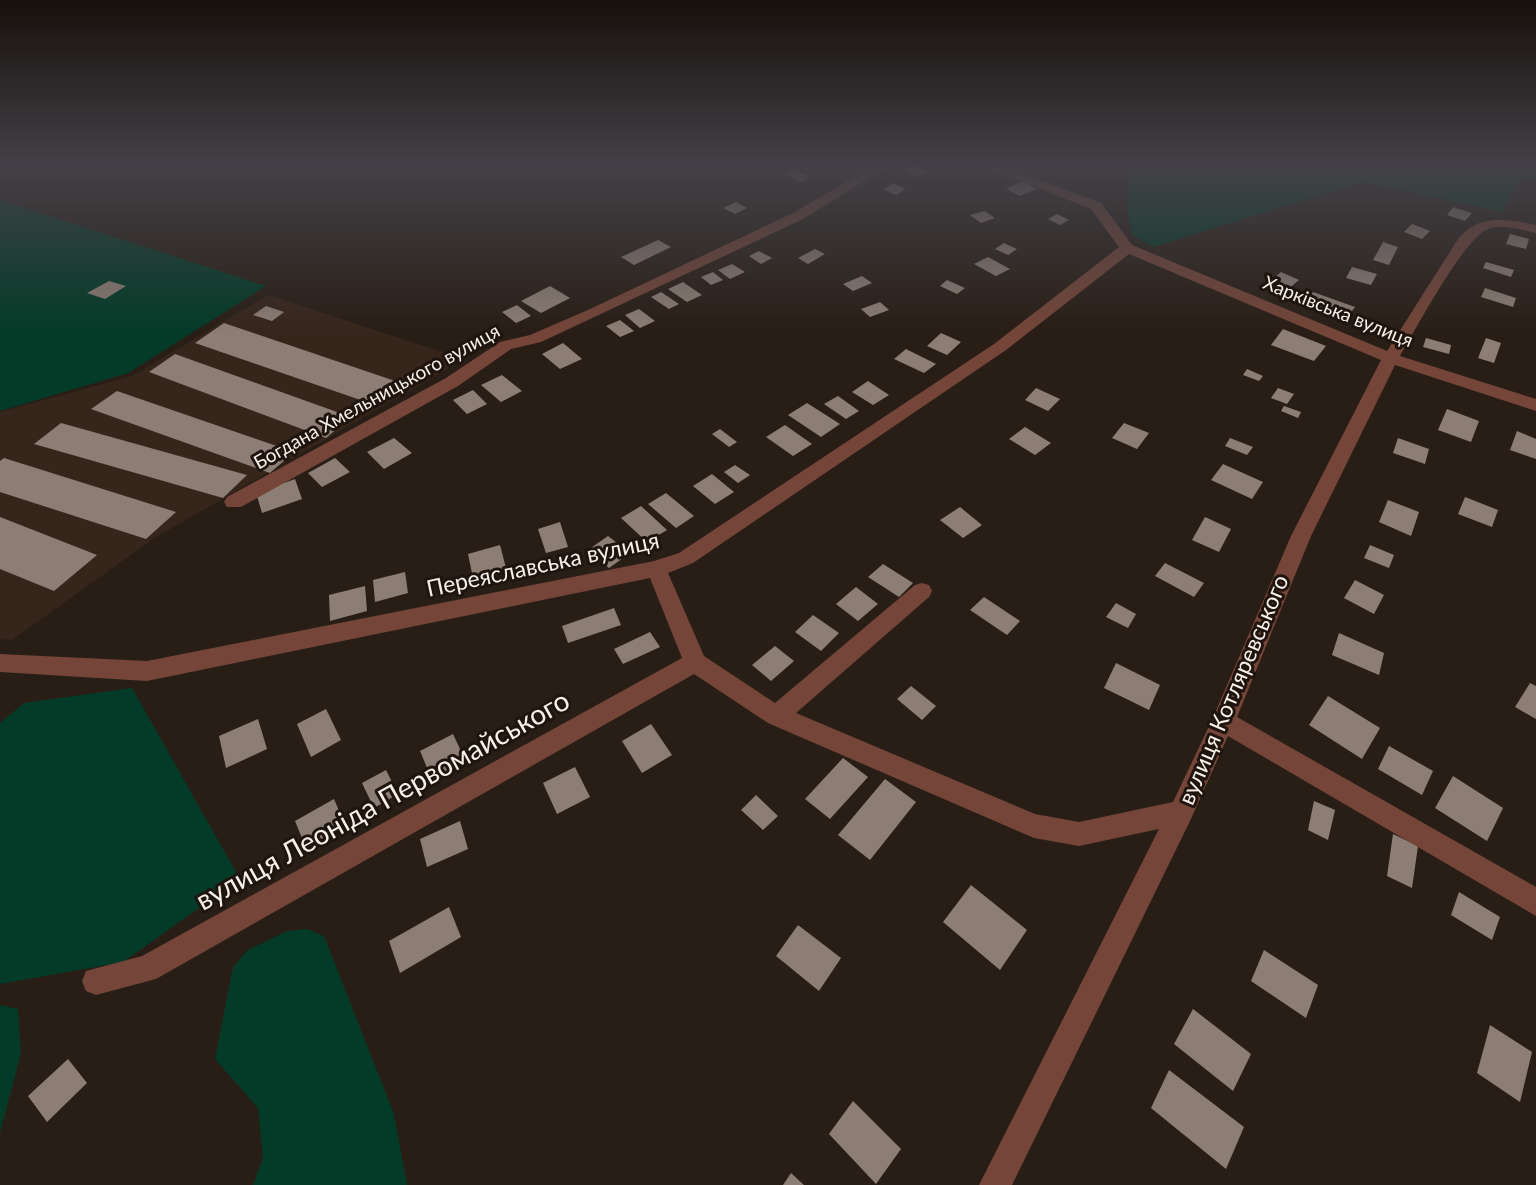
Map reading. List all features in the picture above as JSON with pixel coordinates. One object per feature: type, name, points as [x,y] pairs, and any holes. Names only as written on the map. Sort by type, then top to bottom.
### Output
[{"type":"street","name":"Богдана Хмельницького вулиця","points":[[234,502],[452,382],[506,345],[546,334],[785,222]]},
{"type":"street","points":[[1108,222],[1127,248]]},
{"type":"street","name":"вулиця Котляревського","points":[[995,1185],[1181,812],[1223,721],[1301,536],[1390,358],[1465,239],[1476,227],[1496,222]]},
{"type":"street","name":"вулиця Котляревського","points":[[1502,222],[1536,229]]},
{"type":"street","name":"Харківська вулиця","points":[[1127,248],[1390,358],[1536,405]]},
{"type":"street","name":"Переяславська вулиця","points":[[0,663],[146,671],[656,569],[686,558],[1000,347],[1127,248]]},
{"type":"street","points":[[656,569],[695,662],[776,716],[1034,826],[1079,834],[1181,812]]},
{"type":"street","points":[[776,716],[922,591]]},
{"type":"street","name":"вулиця Леоніда Первомайського","points":[[96,981],[146,969],[695,662]]},
{"type":"street","points":[[1223,721],[1536,902]]},
{"type":"shaded area","points":[[268,295],[464,359],[153,539],[12,640],[0,639],[0,412],[132,376]]},
{"type":"green space","points":[[0,222],[69,222],[266,286],[128,373],[0,411]]},
{"type":"green space","points":[[1130,222],[1233,222],[1153,247],[1132,235]]},
{"type":"green space","points":[[132,688],[240,879],[123,962],[0,984],[0,723],[24,703]]},
{"type":"green space","points":[[307,929],[324,936],[394,1114],[407,1185],[253,1185],[263,1158],[258,1108],[215,1059],[233,967],[248,950],[287,931]]},
{"type":"green space","points":[[0,1005],[18,1009],[21,1053],[0,1133]]},
{"type":"building","points":[[1412,224],[1430,231],[1422,239],[1404,232]]},
{"type":"building","points":[[1510,234],[1529,239],[1526,249],[1506,244]]},
{"type":"building","points":[[658,240],[671,247],[634,265],[621,257]]},
{"type":"building","points":[[1383,242],[1398,247],[1389,265],[1373,260]]},
{"type":"building","points":[[1004,243],[1017,249],[1008,255],[995,249]]},
{"type":"building","points":[[815,249],[825,254],[808,264],[798,258]]},
{"type":"building","points":[[759,251],[772,258],[761,264],[749,256]]},
{"type":"building","points":[[988,257],[1010,269],[996,276],[974,264]]},
{"type":"building","points":[[1486,262],[1514,270],[1511,277],[1483,268]]},
{"type":"building","points":[[732,264],[745,272],[730,279],[718,270]]},
{"type":"building","points":[[1352,267],[1377,274],[1371,285],[1346,278]]},
{"type":"building","points":[[713,272],[723,280],[711,285],[701,277]]},
{"type":"building","points":[[1281,272],[1299,280],[1287,290],[1269,282]]},
{"type":"building","points":[[862,276],[872,283],[853,291],[843,284]]},
{"type":"building","points":[[947,280],[965,288],[957,294],[940,286]]},
{"type":"building","points":[[109,281],[126,286],[105,299],[87,293]]},
{"type":"building","points":[[683,282],[702,295],[687,302],[668,289]]},
{"type":"building","points":[[550,286],[570,298],[541,313],[521,301]]},
{"type":"building","points":[[1485,288],[1516,298],[1513,307],[1481,297]]},
{"type":"building","points":[[661,292],[679,304],[669,309],[651,297]]},
{"type":"building","points":[[1313,292],[1355,307],[1346,319],[1304,304]]},
{"type":"building","points":[[880,302],[889,310],[870,317],[861,309]]},
{"type":"building","points":[[517,305],[531,316],[516,323],[502,312]]},
{"type":"building","points":[[266,306],[284,312],[272,321],[253,315]]},
{"type":"building","points":[[639,309],[655,321],[640,328],[625,315]]},
{"type":"building","points":[[620,320],[634,331],[620,337],[606,326]]},
{"type":"building","points":[[224,323],[401,383],[375,405],[195,343]]},
{"type":"building","points":[[1283,329],[1326,346],[1314,361],[1271,345]]},
{"type":"building","points":[[941,333],[961,342],[947,355],[927,346]]},
{"type":"building","points":[[1426,338],[1451,345],[1449,354],[1423,347]]},
{"type":"building","points":[[1486,338],[1501,343],[1494,363],[1478,358]]},
{"type":"building","points":[[563,343],[582,359],[560,369],[542,354]]},
{"type":"building","points":[[906,349],[936,364],[924,373],[894,359]]},
{"type":"building","points":[[175,354],[351,417],[326,438],[149,372]]},
{"type":"building","points":[[1247,369],[1263,376],[1259,381],[1243,375]]},
{"type":"building","points":[[502,375],[522,391],[501,402],[481,385]]},
{"type":"building","points":[[868,381],[889,395],[873,405],[852,392]]},
{"type":"building","points":[[1036,388],[1060,399],[1048,411],[1025,400]]},
{"type":"building","points":[[1278,388],[1294,394],[1287,404],[1271,398]]},
{"type":"building","points":[[473,390],[487,404],[467,414],[453,400]]},
{"type":"building","points":[[117,391],[294,452],[270,473],[91,409]]},
{"type":"building","points":[[838,396],[859,411],[846,419],[824,404]]},
{"type":"building","points":[[807,403],[840,424],[821,437],[788,415]]},
{"type":"building","points":[[1284,406],[1301,412],[1298,418],[1281,411]]},
{"type":"building","points":[[1447,409],[1479,421],[1471,442],[1438,430]]},
{"type":"building","points":[[61,423],[247,475],[223,498],[34,444]]},
{"type":"building","points":[[1124,423],[1149,433],[1137,449],[1112,438]]},
{"type":"building","points":[[785,425],[812,444],[793,456],[766,437]]},
{"type":"building","points":[[1025,427],[1051,443],[1035,455],[1009,439]]},
{"type":"building","points":[[720,429],[737,442],[729,447],[712,434]]},
{"type":"building","points":[[1517,431],[1536,439],[1536,459],[1510,450]]},
{"type":"building","points":[[394,438],[412,453],[384,469],[367,452]]},
{"type":"building","points":[[1230,438],[1253,447],[1247,455],[1225,446]]},
{"type":"building","points":[[1398,438],[1429,449],[1425,464],[1393,453]]},
{"type":"building","points":[[4,458],[176,512],[146,539],[0,492],[0,461]]},
{"type":"building","points":[[335,458],[350,472],[322,487],[308,473]]},
{"type":"building","points":[[1223,464],[1263,482],[1252,499],[1211,480]]},
{"type":"building","points":[[735,465],[750,475],[738,483],[724,472]]},
{"type":"building","points":[[712,474],[734,492],[715,504],[693,486]]},
{"type":"building","points":[[295,479],[302,499],[262,513],[256,493]]},
{"type":"building","points":[[666,493],[694,516],[676,528],[648,504]]},
{"type":"building","points":[[1465,497],[1498,510],[1492,527],[1458,514]]},
{"type":"building","points":[[1388,500],[1419,512],[1411,536],[1379,522]]},
{"type":"building","points":[[641,506],[667,530],[647,542],[621,518]]},
{"type":"building","points":[[960,507],[982,525],[963,538],[940,520]]},
{"type":"building","points":[[0,517],[97,555],[54,591],[0,569]]},
{"type":"building","points":[[1205,517],[1231,529],[1219,552],[1192,540]]},
{"type":"building","points":[[560,522],[568,547],[546,553],[538,529]]},
{"type":"building","points":[[608,536],[630,553],[609,568],[588,550]]},
{"type":"building","points":[[500,545],[506,568],[473,578],[468,554]]},
{"type":"building","points":[[1370,545],[1394,555],[1389,568],[1364,558]]},
{"type":"building","points":[[1165,563],[1204,583],[1194,597],[1155,576]]},
{"type":"building","points":[[883,564],[913,583],[899,597],[868,577]]},
{"type":"building","points":[[405,572],[408,593],[375,602],[373,580]]},
{"type":"building","points":[[1355,580],[1384,595],[1374,614],[1344,598]]},
{"type":"building","points":[[365,586],[367,611],[330,621],[329,595]]},
{"type":"building","points":[[856,587],[878,604],[858,621],[836,604]]},
{"type":"building","points":[[984,597],[1020,621],[1007,635],[970,610]]},
{"type":"building","points":[[1116,603],[1136,614],[1128,628],[1106,617]]},
{"type":"building","points":[[614,608],[621,625],[568,643],[562,626]]},
{"type":"building","points":[[813,615],[839,633],[821,651],[795,632]]},
{"type":"building","points":[[650,632],[660,647],[623,664],[614,649]]},
{"type":"building","points":[[1339,633],[1384,653],[1379,675],[1332,655]]},
{"type":"building","points":[[775,646],[794,661],[771,681],[752,665]]},
{"type":"building","points":[[1116,663],[1160,685],[1149,710],[1104,688]]},
{"type":"building","points":[[1530,683],[1536,686],[1536,719],[1515,707]]},
{"type":"building","points":[[911,686],[936,706],[922,720],[897,699]]},
{"type":"building","points":[[1328,696],[1380,728],[1362,759],[1309,725]]},
{"type":"building","points":[[326,709],[341,740],[311,757],[297,724]]},
{"type":"building","points":[[258,719],[267,749],[226,768],[219,736]]},
{"type":"building","points":[[651,724],[672,755],[642,773],[622,741]]},
{"type":"building","points":[[453,734],[467,764],[433,782],[420,751]]},
{"type":"building","points":[[1389,746],[1433,771],[1422,795],[1378,769]]},
{"type":"building","points":[[843,758],[868,777],[830,819],[805,799]]},
{"type":"building","points":[[575,767],[590,797],[557,814],[543,783]]},
{"type":"building","points":[[386,770],[398,794],[374,808],[362,783]]},
{"type":"building","points":[[1453,776],[1503,808],[1487,841],[1435,808]]},
{"type":"building","points":[[885,779],[916,802],[870,860],[838,835]]},
{"type":"building","points":[[756,795],[778,816],[763,830],[741,810]]},
{"type":"building","points":[[334,799],[345,825],[306,848],[295,821]]},
{"type":"building","points":[[1314,801],[1335,810],[1328,840],[1308,830]]},
{"type":"building","points":[[460,821],[468,849],[427,867],[420,839]]},
{"type":"building","points":[[1393,834],[1418,846],[1412,888],[1387,876]]},
{"type":"building","points":[[971,885],[1027,930],[1000,970],[943,922]]},
{"type":"building","points":[[1459,892],[1500,917],[1492,940],[1451,915]]},
{"type":"building","points":[[449,907],[461,937],[400,973],[389,941]]},
{"type":"building","points":[[798,925],[841,958],[819,991],[776,956]]},
{"type":"building","points":[[1264,950],[1318,985],[1306,1018],[1251,981]]},
{"type":"building","points":[[1193,1009],[1251,1054],[1233,1091],[1174,1044]]},
{"type":"building","points":[[1490,1025],[1532,1052],[1520,1102],[1477,1073]]},
{"type":"building","points":[[68,1059],[87,1083],[47,1122],[28,1096]]},
{"type":"building","points":[[1169,1070],[1244,1127],[1226,1169],[1151,1108]]},
{"type":"building","points":[[853,1101],[901,1149],[876,1184],[829,1134]]},
{"type":"building","points":[[791,1173],[804,1185],[783,1185]]}]
